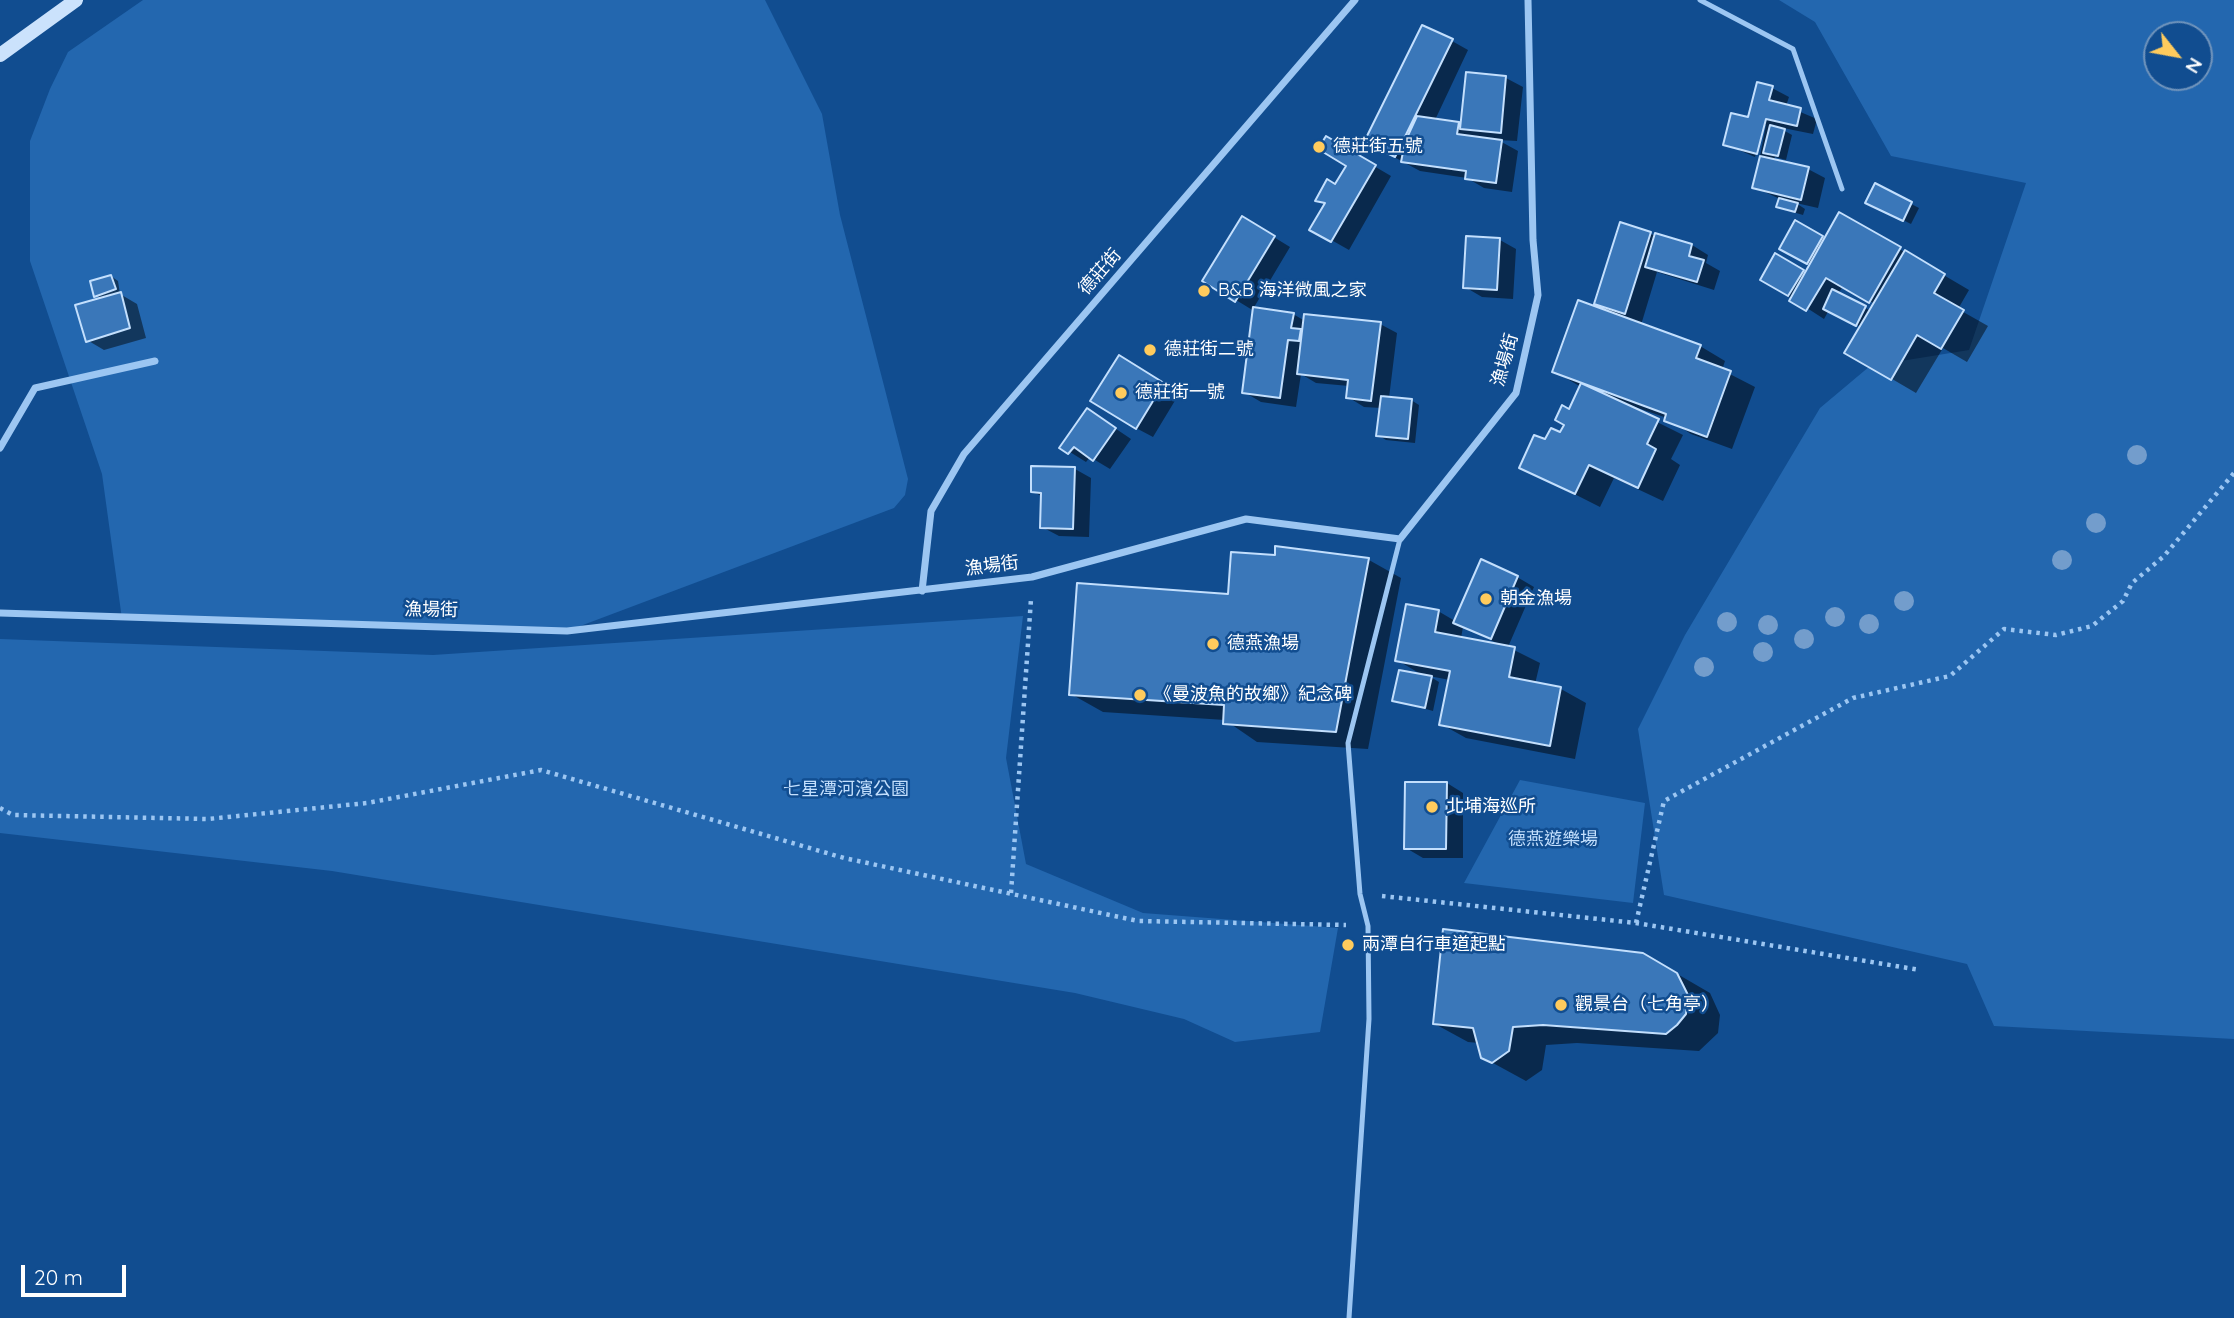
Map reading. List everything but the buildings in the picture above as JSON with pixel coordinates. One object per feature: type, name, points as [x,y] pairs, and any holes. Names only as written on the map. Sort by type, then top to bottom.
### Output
[{"type":"main road","points":[[0,55],[76,0]]},
{"type":"street","name":"德莊街","points":[[922,591],[931,511],[964,454],[1355,0]]},
{"type":"street","name":"漁場街","points":[[0,613],[568,631],[1032,578],[1246,519],[1400,540],[1516,393],[1538,295],[1533,240],[1528,0]]},
{"type":"street","points":[[0,448],[35,388],[155,361]]},
{"type":"lane","points":[[1700,0],[1793,49],[1842,189]]},
{"type":"lane","points":[[1349,1318],[1369,1018],[1368,926],[1360,894],[1348,743],[1400,540]]},
{"type":"path","points":[[1636,923],[1664,801],[1853,698],[1950,676],[2004,629],[2056,635],[2092,626],[2123,601],[2132,583],[2164,556],[2234,473]]},
{"type":"path","points":[[1011,893],[1032,578]]},
{"type":"path","points":[[0,808],[13,815],[208,818],[367,803],[541,770],[844,858],[1138,921],[1368,926]]},
{"type":"path","points":[[1360,894],[1636,923],[1920,970]]},
{"type":"green space","points":[[143,0],[765,0],[822,114],[840,215],[908,479],[905,495],[894,508],[567,631],[122,619],[102,474],[30,261],[30,141],[68,52]]},
{"type":"green space","points":[[1779,0],[2234,0],[2234,1039],[1994,1026],[1967,964],[1664,895],[1638,729],[1685,635],[1820,408],[1870,366],[1969,350],[2026,183],[1891,156],[1815,22]]},
{"type":"green space","name":"七星潭河濱公園","points":[[1023,616],[1006,758],[1026,864],[1143,913],[1338,928],[1320,1032],[1235,1042],[1184,1019],[1075,993],[332,871],[0,833],[0,639],[433,655]]},
{"type":"green space","name":"德燕遊樂場","points":[[1520,780],[1645,803],[1633,903],[1464,883]]},
{"type":"place","name":"德莊街五號","points":[[1319,147]]},
{"type":"place","name":"B&B 海洋微風之家","points":[[1204,291]]},
{"type":"place","name":"德莊街二號","points":[[1150,350]]},
{"type":"place","name":"德莊街一號","points":[[1121,393]]},
{"type":"place","name":"朝金漁場","points":[[1486,599]]},
{"type":"place","name":"德燕漁場","points":[[1213,644]]},
{"type":"place","name":"《曼波魚的故鄉》紀念碑","points":[[1140,695]]},
{"type":"place","name":"北埔海巡所","points":[[1432,807]]},
{"type":"place","name":"兩潭自行車道起點","points":[[1348,945]]},
{"type":"place","name":"觀景台（七角亭）","points":[[1561,1005]]}]
